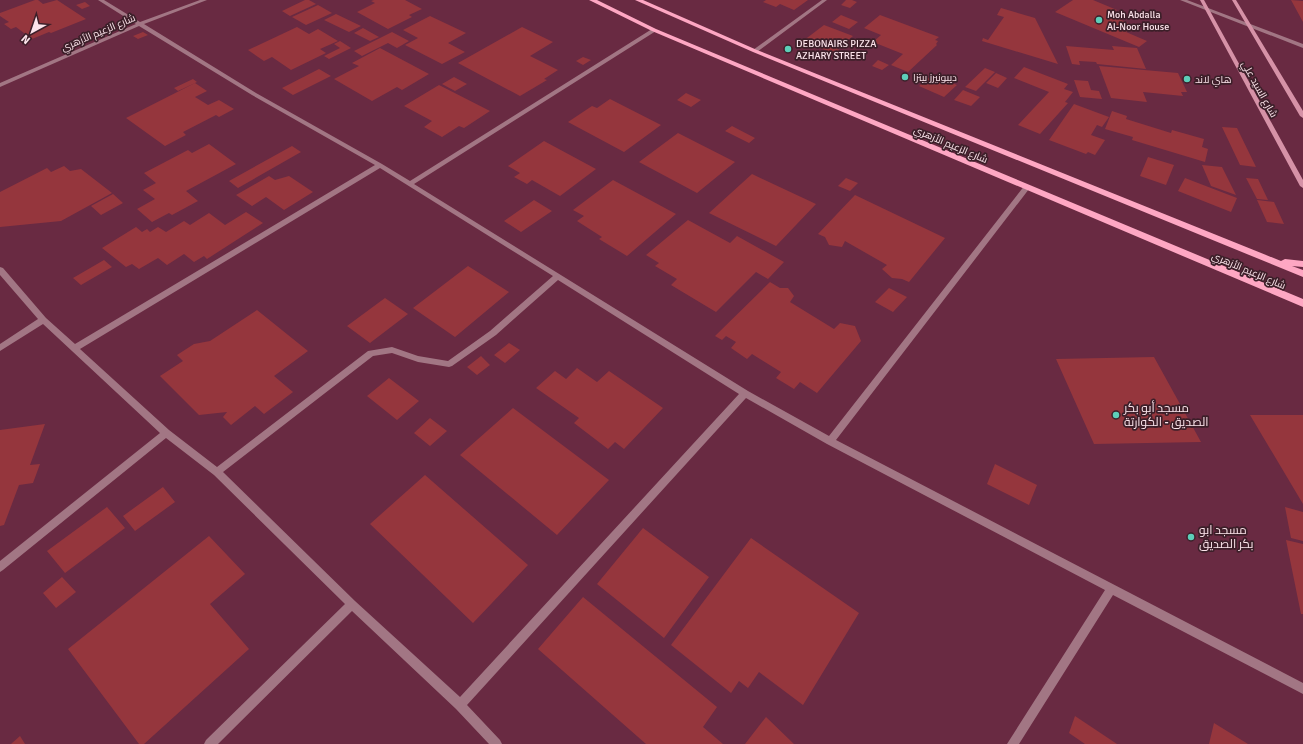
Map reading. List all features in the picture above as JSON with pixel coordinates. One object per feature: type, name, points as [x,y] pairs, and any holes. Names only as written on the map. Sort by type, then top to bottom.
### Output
[{"type":"main road","name":"شارع الزعيم الأزهري","points":[[592,0],[654,30],[1303,303]]},
{"type":"main road","name":"شارع الزعيم الأزهري","points":[[638,0],[755,51],[1253,252],[1303,274]]},
{"type":"main road","name":"شارع السيد علي","points":[[1202,0],[1303,186]]},
{"type":"main road","name":"شارع السيد علي","points":[[1234,0],[1303,116]]},
{"type":"main road","points":[[1253,252],[1285,262],[1303,264]]},
{"type":"main road","points":[[1286,296],[1303,309]]},
{"type":"street","points":[[100,0],[254,94],[380,166],[745,393],[830,441],[1303,689]]},
{"type":"street","name":"شارع الزعيم الأزهري","points":[[0,84],[140,24],[205,0]]},
{"type":"street","points":[[755,51],[825,0]]},
{"type":"street","points":[[1182,0],[1303,46]]},
{"type":"street","points":[[409,184],[654,30]]},
{"type":"street","points":[[75,348],[380,166]]},
{"type":"street","points":[[830,441],[1027,187]]},
{"type":"street","points":[[0,270],[43,320],[166,432],[217,472],[352,604],[460,705],[496,744]]},
{"type":"street","points":[[217,472],[370,353],[392,350],[418,359],[449,364],[493,333],[557,277]]},
{"type":"street","points":[[0,348],[43,320]]},
{"type":"street","points":[[460,705],[745,393]]},
{"type":"street","points":[[0,567],[166,432]]},
{"type":"street","points":[[1012,744],[1111,589]]},
{"type":"street","points":[[210,744],[352,604]]},
{"type":"building","points":[[38,0],[43,4],[57,0],[86,19],[32,39],[16,27],[11,29],[4,24],[9,22],[0,16],[0,13]]},
{"type":"building","points":[[305,0],[309,0],[316,4],[290,16],[282,11]]},
{"type":"building","points":[[405,0],[422,9],[409,15],[412,17],[388,29],[357,12],[375,3],[371,1]]},
{"type":"building","points":[[766,0],[808,0],[794,10],[780,4],[776,7],[763,2]]},
{"type":"building","points":[[846,0],[857,2],[850,8],[841,5]]},
{"type":"building","name":"Moh Abdalla Al-Noor House","points":[[1073,0],[1093,0],[1117,10],[1110,15],[1135,26],[1126,32],[1147,41],[1139,47],[1055,12]]},
{"type":"building","points":[[1291,0],[1303,1],[1303,22]]},
{"type":"building","points":[[85,2],[90,6],[82,9],[76,5]]},
{"type":"building","points":[[318,5],[332,13],[306,25],[292,17]]},
{"type":"building","points":[[1001,8],[1035,18],[1058,64],[982,41],[983,38],[988,40],[1004,17],[997,15]]},
{"type":"building","points":[[336,14],[361,26],[349,32],[324,20]]},
{"type":"building","points":[[841,15],[858,22],[849,29],[832,22]]},
{"type":"building","points":[[880,15],[939,37],[935,40],[938,41],[936,44],[937,45],[908,72],[891,65],[903,54],[873,42],[881,35],[864,28]]},
{"type":"building","points":[[430,16],[466,33],[448,43],[465,52],[442,64],[405,45],[418,38],[403,30]]},
{"type":"building","points":[[824,25],[853,36],[837,49],[840,50],[835,54],[803,41]]},
{"type":"building","points":[[297,27],[309,34],[318,29],[338,41],[320,49],[326,53],[291,70],[272,57],[264,61],[248,50]]},
{"type":"building","points":[[522,27],[553,42],[530,56],[558,70],[544,79],[547,80],[520,96],[458,63]]},
{"type":"building","points":[[363,28],[379,37],[370,41],[354,33]]},
{"type":"building","points":[[143,32],[148,35],[138,39],[133,36]]},
{"type":"building","points":[[392,32],[409,41],[397,48],[388,43],[362,56],[354,51]]},
{"type":"building","points":[[340,41],[351,48],[329,59],[324,56],[340,48],[334,44]]},
{"type":"building","points":[[1066,46],[1114,50],[1112,46],[1137,48],[1146,69],[1097,64],[1096,62],[1079,61],[1080,65],[1072,64]]},
{"type":"building","points":[[380,48],[429,74],[402,90],[397,87],[372,101],[334,79],[359,66],[352,63]]},
{"type":"building","points":[[583,57],[591,60],[583,65],[576,61]]},
{"type":"building","points":[[878,60],[889,65],[882,70],[872,66]]},
{"type":"building","points":[[1099,66],[1178,73],[1187,92],[1181,92],[1183,96],[1143,92],[1147,102],[1111,98]]},
{"type":"building","points":[[1024,67],[1068,84],[1064,89],[1073,92],[1065,102],[1068,103],[1040,134],[1018,125],[1049,92],[1014,78]]},
{"type":"building","points":[[985,68],[995,72],[976,91],[965,87]]},
{"type":"building","points":[[319,69],[331,76],[293,95],[282,88]]},
{"type":"building","points":[[996,73],[1007,78],[998,88],[986,83]]},
{"type":"building","points":[[932,75],[957,85],[944,97],[919,86]]},
{"type":"building","points":[[454,77],[467,84],[455,91],[442,84]]},
{"type":"building","points":[[193,79],[197,82],[178,91],[174,88]]},
{"type":"building","points":[[1074,80],[1088,81],[1091,90],[1099,91],[1102,99],[1080,97]]},
{"type":"building","points":[[195,83],[207,91],[195,97],[208,105],[219,100],[234,109],[219,117],[216,115],[183,132],[186,135],[165,146],[126,118]]},
{"type":"building","points":[[439,85],[490,111],[464,128],[459,126],[442,137],[424,127],[432,121],[404,106]]},
{"type":"building","points":[[963,90],[980,97],[971,106],[954,100]]},
{"type":"building","points":[[686,93],[701,100],[691,107],[677,100]]},
{"type":"building","points":[[610,99],[661,125],[624,152],[568,122],[592,106],[597,108]]},
{"type":"building","points":[[1074,104],[1109,117],[1102,127],[1097,125],[1091,135],[1105,140],[1095,155],[1088,152],[1086,154],[1049,140]]},
{"type":"building","points":[[1112,111],[1127,116],[1126,119],[1171,133],[1172,130],[1204,139],[1202,147],[1208,149],[1205,162],[1132,140],[1133,137],[1105,129]]},
{"type":"building","points":[[732,126],[755,138],[749,143],[725,131]]},
{"type":"building","points":[[1222,127],[1237,128],[1256,167],[1240,165]]},
{"type":"building","points":[[678,133],[735,162],[697,193],[639,162]]},
{"type":"building","points":[[544,141],[596,169],[560,196],[532,180],[527,184],[514,177],[520,173],[508,166]]},
{"type":"building","points":[[209,144],[236,164],[186,191],[198,201],[172,215],[169,213],[152,222],[137,209],[155,199],[143,190],[156,183],[144,173],[188,150],[192,153]]},
{"type":"building","points":[[292,146],[301,152],[238,188],[229,181]]},
{"type":"building","points":[[1148,157],[1174,165],[1166,185],[1140,176]]},
{"type":"building","points":[[1202,165],[1222,167],[1236,195],[1211,186]]},
{"type":"building","points":[[64,166],[70,171],[81,169],[112,193],[61,221],[0,227],[0,192],[47,168],[51,172]]},
{"type":"building","points":[[752,174],[816,204],[776,246],[709,213]]},
{"type":"building","points":[[269,176],[275,180],[289,176],[313,192],[284,210],[266,197],[252,206],[236,195]]},
{"type":"building","points":[[846,178],[858,183],[850,191],[838,186]]},
{"type":"building","points":[[1185,178],[1237,198],[1231,212],[1178,191]]},
{"type":"building","points":[[1246,178],[1258,179],[1268,200],[1257,199]]},
{"type":"building","points":[[613,180],[676,214],[627,256],[599,239],[602,237],[577,221],[584,216],[573,210]]},
{"type":"building","points":[[113,194],[123,203],[101,215],[91,206]]},
{"type":"building","points":[[855,195],[945,238],[909,282],[902,279],[892,278],[882,269],[887,265],[845,241],[842,247],[829,245],[825,237],[818,234]]},
{"type":"building","points":[[534,200],[552,211],[521,232],[504,221]]},
{"type":"building","points":[[1257,200],[1274,202],[1284,224],[1267,222]]},
{"type":"building","points":[[246,212],[263,223],[207,259],[204,256],[194,262],[184,254],[167,265],[158,258],[139,269],[132,264],[126,267],[102,248],[136,227],[142,232],[147,229],[150,232],[158,227],[166,232],[184,221],[190,225],[209,213],[225,225]]},
{"type":"building","points":[[688,220],[730,243],[737,236],[784,262],[768,279],[756,272],[716,312],[671,285],[677,279],[655,266],[659,263],[646,255]]},
{"type":"building","points":[[104,260],[112,267],[81,285],[73,278]]},
{"type":"building","points":[[468,266],[509,292],[455,337],[413,308]]},
{"type":"building","points":[[770,282],[780,288],[788,288],[794,296],[790,302],[834,329],[840,323],[855,326],[861,341],[817,393],[800,382],[794,389],[776,378],[781,372],[752,354],[747,359],[731,348],[736,342],[726,336],[722,340],[715,336]]},
{"type":"building","points":[[889,288],[907,297],[893,312],[875,302]]},
{"type":"building","points":[[385,298],[408,314],[370,343],[347,326]]},
{"type":"building","points":[[257,310],[308,351],[274,376],[293,392],[264,414],[255,406],[231,425],[223,417],[227,412],[199,415],[160,376],[183,361],[177,355],[194,344],[210,341]]},
{"type":"building","points":[[509,343],[520,350],[505,363],[494,355]]},
{"type":"building","points":[[481,356],[490,365],[477,375],[467,367]]},
{"type":"building","points":[[1154,357],[1201,442],[1094,444],[1056,359]]},
{"type":"building","points":[[577,368],[597,382],[609,371],[663,408],[624,449],[615,442],[608,449],[574,423],[579,418],[536,388],[555,371],[566,379]]},
{"type":"building","points":[[389,378],[419,401],[397,420],[367,396]]},
{"type":"building","points":[[513,408],[609,480],[557,535],[460,455]]},
{"type":"building","points":[[1250,415],[1303,415],[1303,504]]},
{"type":"building","points":[[430,418],[447,431],[430,446],[414,433]]},
{"type":"building","points":[[45,424],[30,465],[40,464],[33,483],[19,485],[4,525],[0,526],[0,430]]},
{"type":"building","points":[[995,464],[1037,485],[1029,505],[987,484]]},
{"type":"building","points":[[425,475],[528,565],[473,623],[370,524]]},
{"type":"building","points":[[163,487],[175,502],[135,531],[123,516]]},
{"type":"building","points":[[107,507],[125,528],[65,573],[47,551]]},
{"type":"building","points":[[1285,507],[1303,512],[1303,541],[1291,538]]},
{"type":"building","points":[[643,528],[709,577],[664,638],[597,584]]},
{"type":"building","points":[[209,536],[245,574],[210,604],[249,649],[144,744],[139,744],[68,649]]},
{"type":"building","points":[[751,538],[859,613],[803,705],[759,672],[748,688],[739,681],[731,693],[671,645]]},
{"type":"building","points":[[1286,540],[1303,544],[1303,614],[1301,614]]},
{"type":"building","points":[[62,577],[76,592],[56,608],[43,593]]},
{"type":"building","points":[[583,597],[717,707],[703,727],[723,744],[646,744],[538,649]]},
{"type":"building","points":[[1075,716],[1117,744],[1085,744],[1069,733]]},
{"type":"building","points":[[766,717],[794,744],[745,744]]},
{"type":"building","points":[[1214,723],[1248,744],[1209,744]]},
{"type":"building","points":[[20,736],[25,744],[11,744]]},
{"type":"place","name":"Moh Abdalla Al-Noor House","points":[[1099,20]]},
{"type":"place","name":"DEBONAIRS PIZZA AZHARY STREET","points":[[788,49]]},
{"type":"place","name":"ديبونيرز بيتزا","points":[[905,77]]},
{"type":"place","name":"هاي لاند","points":[[1187,79]]},
{"type":"place","name":"مسجد أبو بكر الصديق - الكوارتة","points":[[1116,415]]},
{"type":"place","name":"مسجد ابو بكر الصديق","points":[[1191,537]]}]
